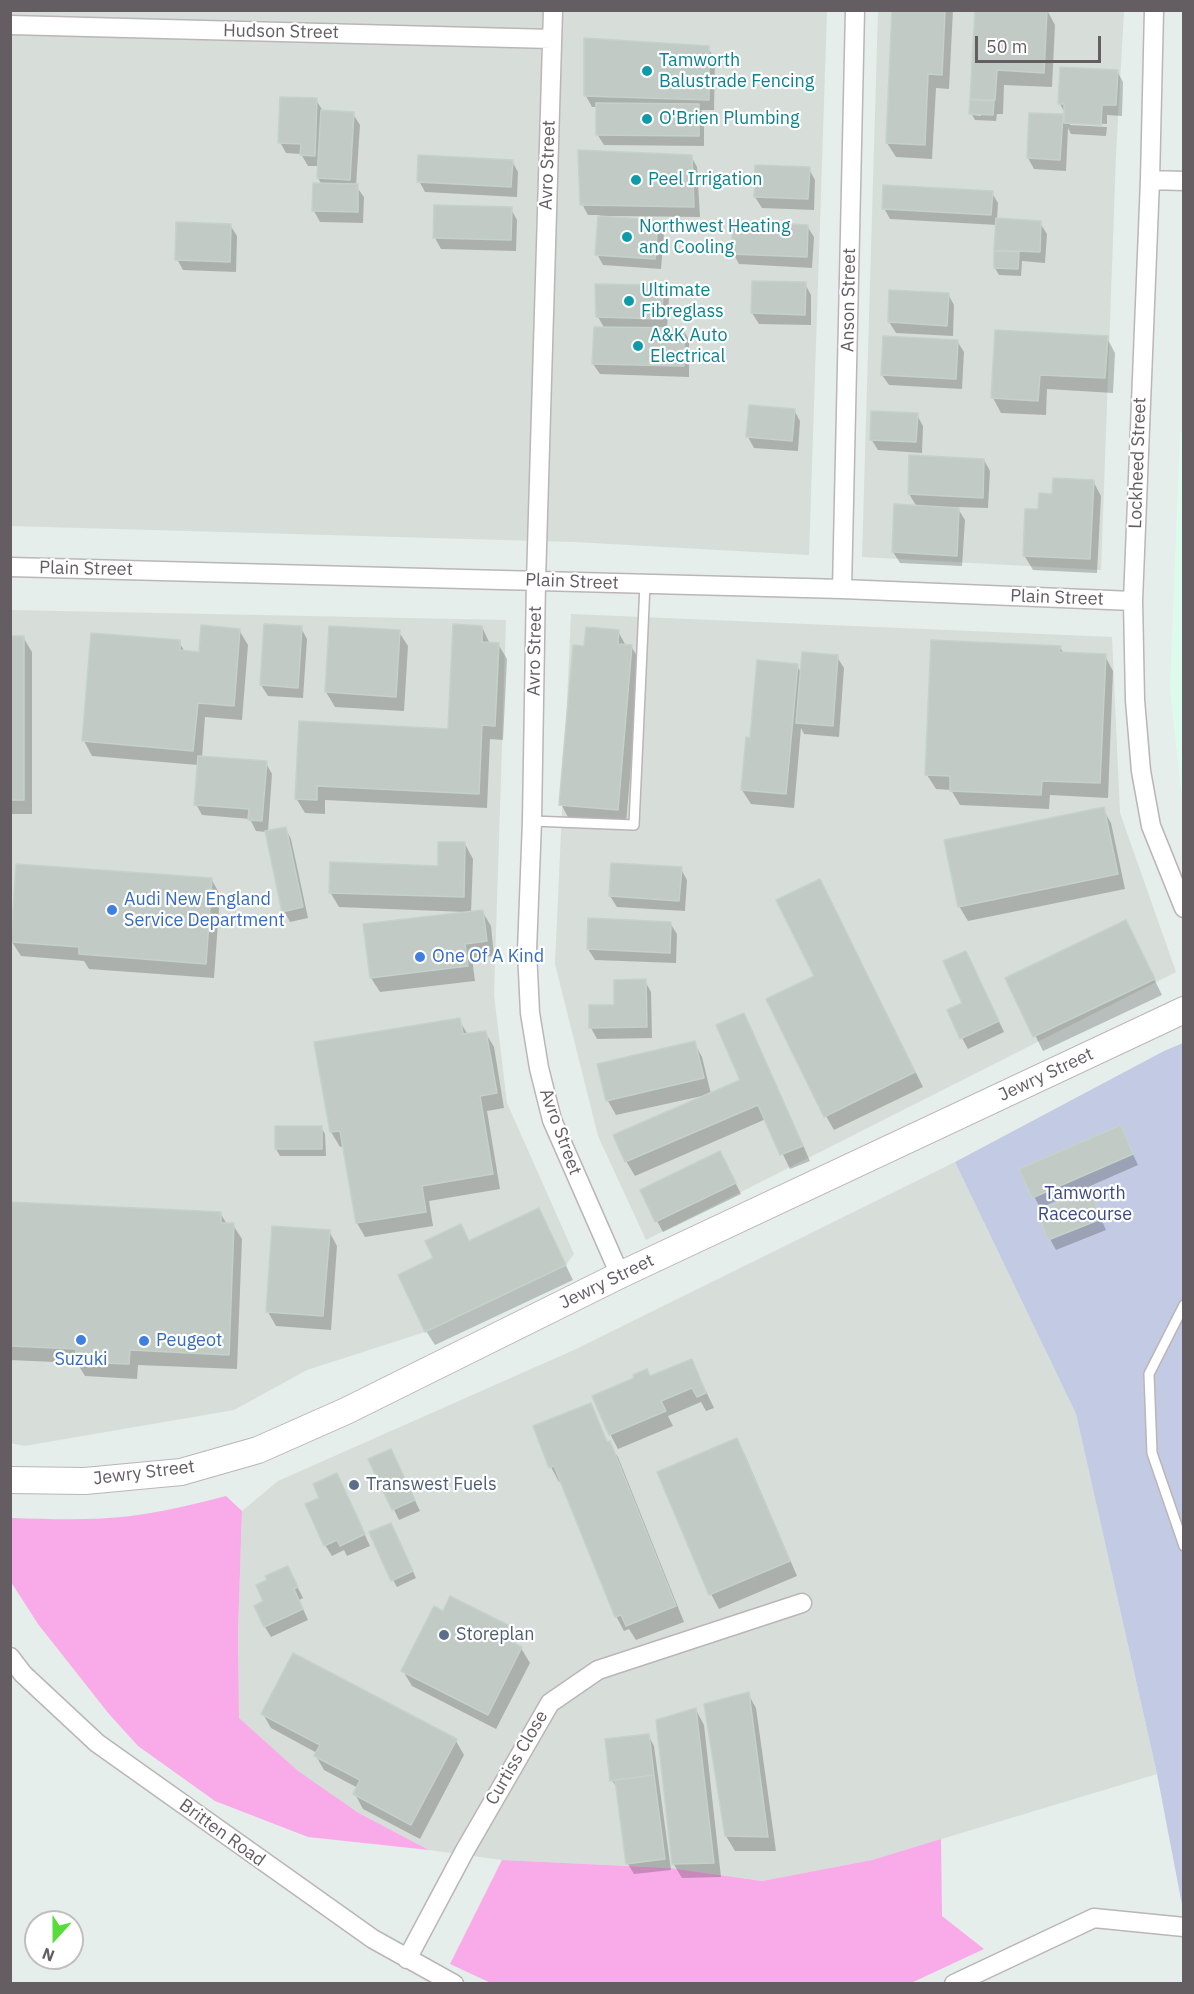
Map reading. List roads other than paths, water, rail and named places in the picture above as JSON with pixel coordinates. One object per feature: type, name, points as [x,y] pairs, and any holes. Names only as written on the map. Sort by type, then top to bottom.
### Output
[{"type":"main road","name":"Jewry Street","points":[[10,1480],[85,1481],[181,1472],[258,1450],[346,1411],[620,1275],[1184,1010]]},
{"type":"street","name":"Avro Street","points":[[553,10],[527,951],[530,1013],[539,1068],[552,1120],[620,1275]]},
{"type":"street","name":"Anson Street","points":[[843,589],[855,10]]},
{"type":"street","name":"Lockheed Street","points":[[1154,10],[1150,180],[1133,601],[1135,700],[1141,771],[1151,826],[1184,909]]},
{"type":"street","name":"Hudson Street","points":[[10,25],[552,39]]},
{"type":"street","points":[[1150,180],[1184,181]]},
{"type":"street","name":"Plain Street","points":[[10,567],[843,589],[1133,601]]},
{"type":"street","name":"Curtiss Close","points":[[407,1959],[481,1821],[550,1703],[598,1670],[802,1603]]},
{"type":"street","name":"Britten Road","points":[[10,1657],[23,1674],[97,1743],[354,1926],[407,1959],[454,1983]]},
{"type":"street","points":[[954,1983],[1094,1918],[1184,1927]]},
{"type":"lane","points":[[532,821],[634,825],[645,584]]},
{"type":"lane","points":[[1184,1305],[1149,1374],[1152,1453],[1184,1546]]},
{"type":"place","name":"Tamworth Balustrade Fencing","points":[[647,71]]},
{"type":"place","name":"O'Brien Plumbing","points":[[647,119]]},
{"type":"place","name":"Peel Irrigation","points":[[636,180]]},
{"type":"place","name":"Northwest Heating and Cooling","points":[[627,237]]},
{"type":"place","name":"Ultimate Fibreglass","points":[[629,301]]},
{"type":"place","name":"A&K Auto Electrical","points":[[638,346]]},
{"type":"place","name":"Audi New England Service Department","points":[[112,910]]},
{"type":"place","name":"One Of A Kind","points":[[420,957]]},
{"type":"place","name":"Suzuki","points":[[81,1340]]},
{"type":"place","name":"Peugeot","points":[[144,1341]]},
{"type":"place","name":"Transwest Fuels","points":[[354,1485]]},
{"type":"place","name":"Storeplan","points":[[444,1635]]},
{"type":"park label","name":"Tamworth Racecourse","points":[[1085,1204]]}]
